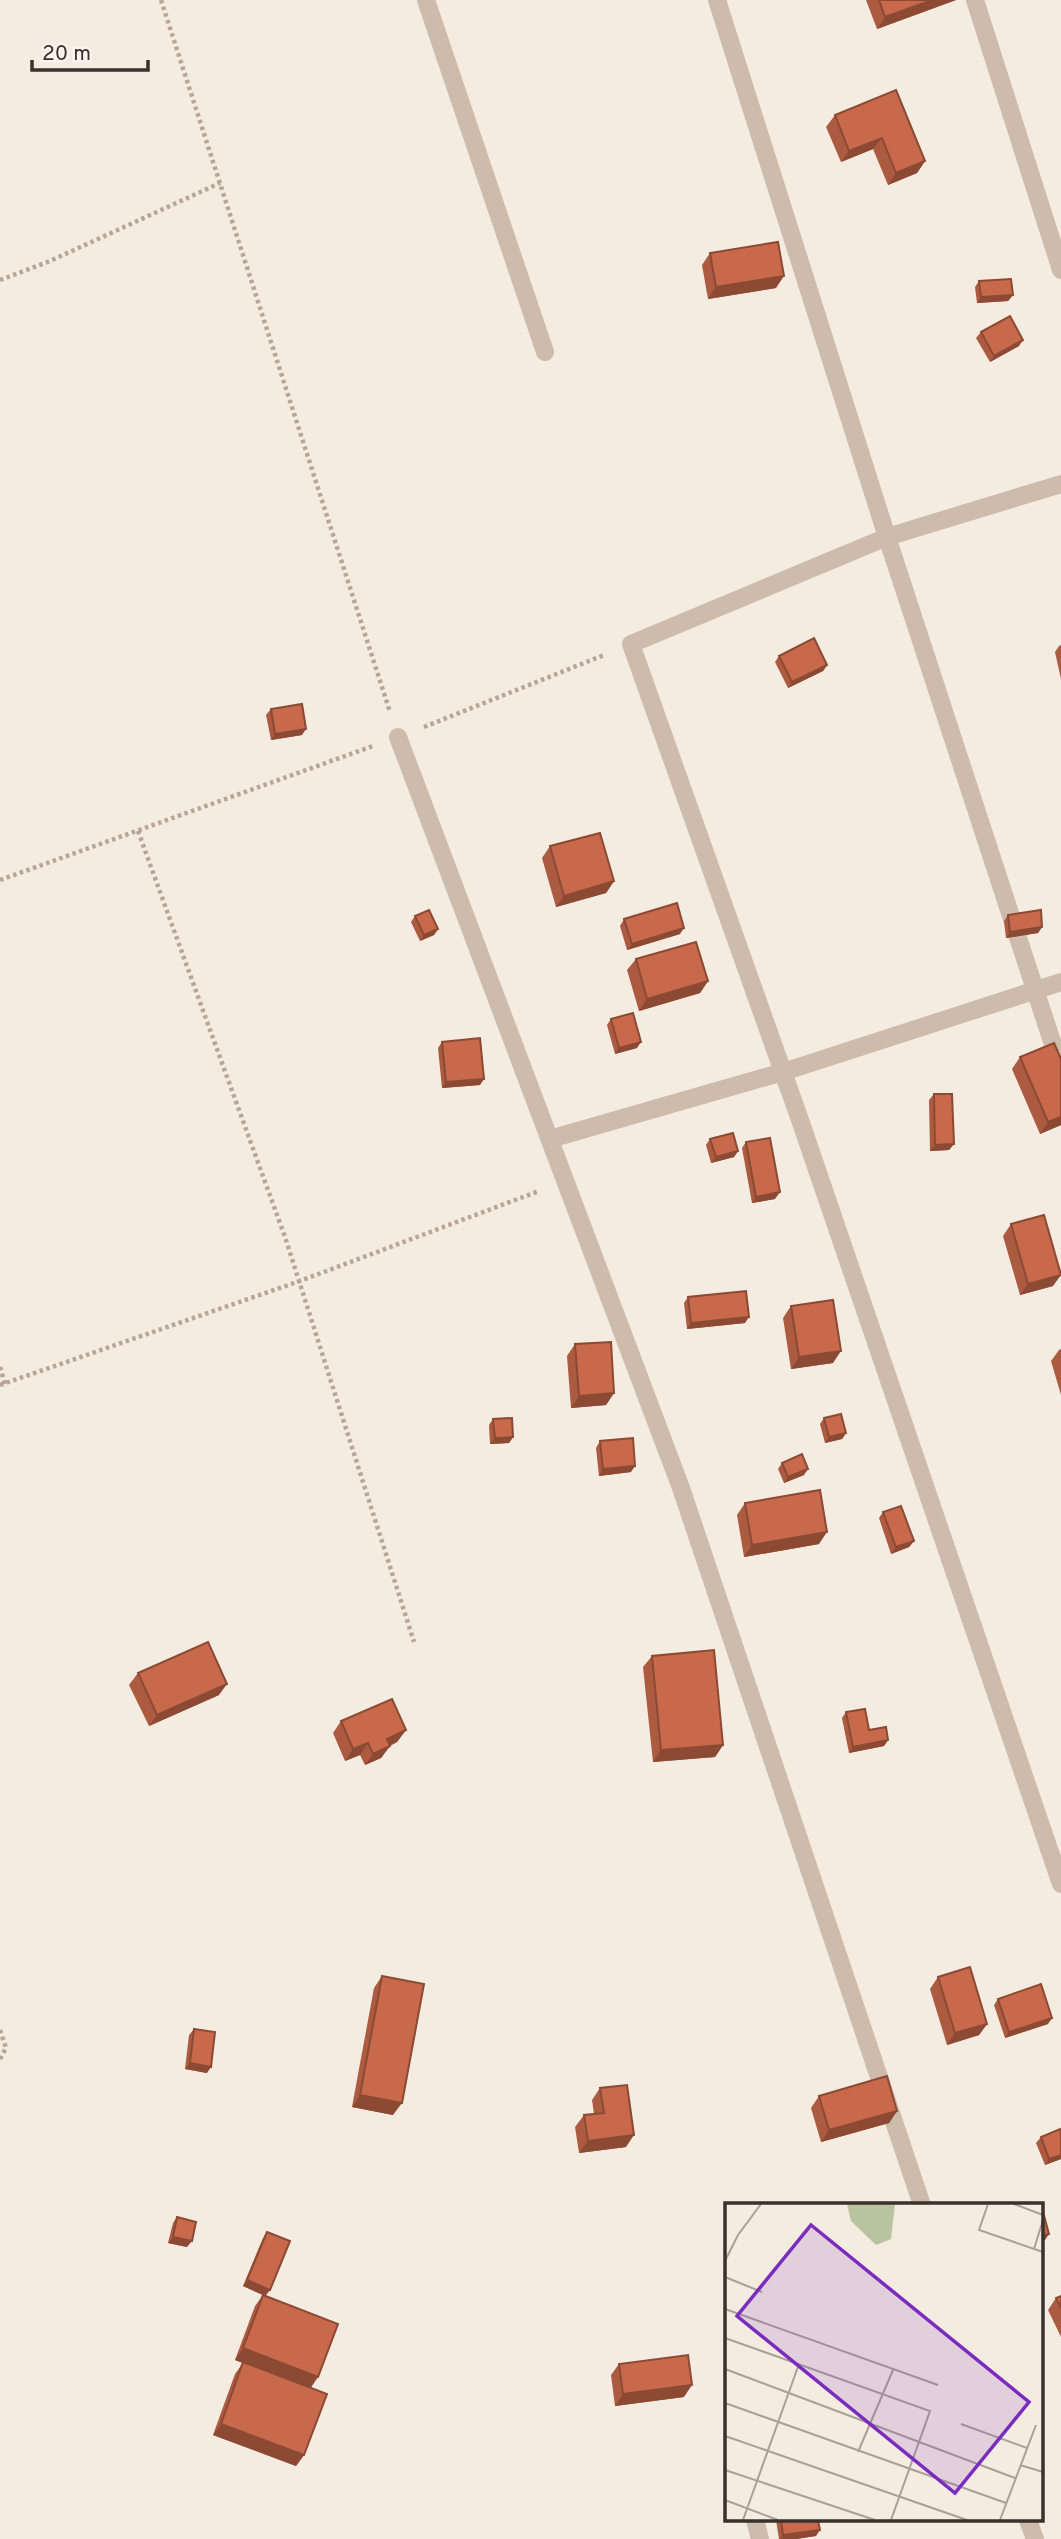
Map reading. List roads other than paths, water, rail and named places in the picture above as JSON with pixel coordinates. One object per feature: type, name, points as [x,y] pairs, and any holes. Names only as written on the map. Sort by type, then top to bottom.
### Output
[{"type":"street","points":[[426,0],[545,352]]},
{"type":"street","points":[[718,0],[887,537],[1061,1069]]},
{"type":"street","points":[[975,0],[1061,270]]},
{"type":"street","points":[[1061,484],[887,537],[631,644],[783,1072],[1061,1884]]},
{"type":"street","points":[[398,737],[681,1488],[921,2203]]},
{"type":"street","points":[[550,1139],[783,1072],[1061,982]]},
{"type":"street","points":[[1044,1837],[1061,1830]]},
{"type":"street","points":[[756,2522],[760,2539]]},
{"type":"street","points":[[1029,2522],[1035,2539]]}]
